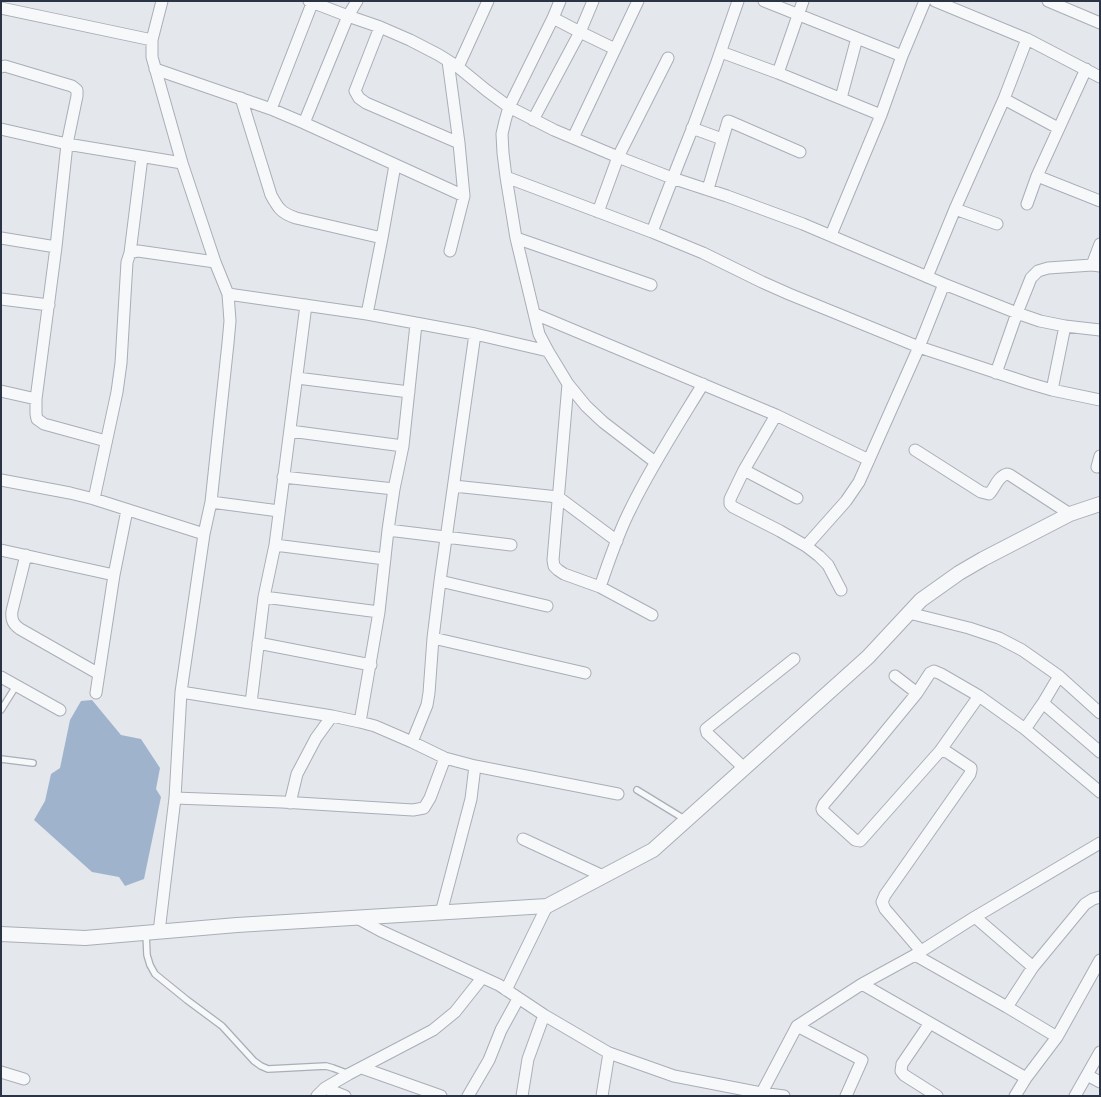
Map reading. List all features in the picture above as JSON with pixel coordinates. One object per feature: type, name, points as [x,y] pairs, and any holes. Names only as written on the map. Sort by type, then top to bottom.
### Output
[{"type":"street","points":[[152,932],[175,798],[180,692],[204,534],[211,502],[230,320],[228,294],[215,262],[182,163],[152,57],[152,40],[162,1]]},
{"type":"street","points":[[304,123],[348,16],[357,1]]},
{"type":"street","points":[[450,251],[464,196],[453,64],[488,1]]},
{"type":"street","points":[[560,1],[509,107],[502,134],[506,177],[516,238],[540,334],[548,351],[568,384],[586,406],[603,422],[655,462]]},
{"type":"street","points":[[533,120],[580,32],[593,1]]},
{"type":"street","points":[[573,138],[638,1]]},
{"type":"street","points":[[652,232],[721,52],[738,1]]},
{"type":"street","points":[[764,1],[902,56]]},
{"type":"street","points":[[778,73],[803,1]]},
{"type":"street","points":[[831,235],[881,115],[924,1]]},
{"type":"street","points":[[935,1],[1027,39],[1100,77]]},
{"type":"street","points":[[1048,1],[1100,23]]},
{"type":"street","points":[[271,109],[312,2],[380,27],[410,40],[453,64],[509,107],[533,120],[618,157],[672,178],[796,221],[927,277],[1017,313],[1065,326],[1100,330]]},
{"type":"street","points":[[1,8],[152,40]]},
{"type":"street","points":[[553,18],[615,49]]},
{"type":"street","points":[[380,27],[355,91],[359,98],[459,143]]},
{"type":"street","points":[[841,98],[857,38]]},
{"type":"street","points":[[927,277],[955,209],[1004,99],[1027,39]]},
{"type":"street","points":[[721,52],[778,73],[881,115]]},
{"type":"street","points":[[598,212],[618,157],[668,58]]},
{"type":"street","points":[[1,67],[4,66],[72,86],[77,90],[67,144],[49,305],[36,400],[36,414],[37,419],[40,422],[106,441]]},
{"type":"street","points":[[155,69],[271,109],[464,196]]},
{"type":"street","points":[[1027,204],[1037,176],[1086,69]]},
{"type":"street","points":[[242,98],[271,195],[277,206],[286,215],[382,238]]},
{"type":"street","points":[[1004,99],[1058,128]]},
{"type":"street","points":[[708,190],[727,123],[730,121],[800,152]]},
{"type":"street","points":[[692,128],[722,139]]},
{"type":"street","points":[[1,129],[67,144],[182,163]]},
{"type":"street","points":[[94,499],[117,392],[121,363],[127,262],[130,253],[142,157]]},
{"type":"street","points":[[367,314],[395,165]]},
{"type":"street","points":[[1037,176],[1100,201]]},
{"type":"street","points":[[506,177],[652,232],[703,253],[782,291],[919,346],[996,373],[1052,390],[1100,399]]},
{"type":"street","points":[[955,209],[997,224]]},
{"type":"street","points":[[1,238],[56,247]]},
{"type":"street","points":[[516,238],[651,285]]},
{"type":"street","points":[[996,373],[1031,278],[1038,272],[1048,268],[1096,265],[1100,244]]},
{"type":"street","points":[[130,253],[138,251],[215,262]]},
{"type":"street","points":[[806,546],[852,493],[859,482],[919,346],[944,284]]},
{"type":"street","points":[[228,294],[367,314],[474,334],[548,351]]},
{"type":"street","points":[[1,299],[49,305]]},
{"type":"street","points":[[251,704],[264,597],[275,545],[306,305]]},
{"type":"street","points":[[535,314],[776,415],[869,460]]},
{"type":"street","points":[[360,722],[379,612],[394,489],[403,446],[416,324]]},
{"type":"street","points":[[1052,390],[1065,326]]},
{"type":"street","points":[[412,742],[427,705],[429,693],[440,582],[474,334]]},
{"type":"street","points":[[297,378],[409,392]]},
{"type":"street","points":[[568,384],[553,560],[554,566],[564,574],[600,587],[652,615]]},
{"type":"street","points":[[600,587],[630,509],[655,462],[703,384]]},
{"type":"street","points":[[1,391],[36,400]]},
{"type":"street","points":[[776,415],[744,470],[730,499],[730,504],[806,546],[819,556],[828,565],[841,590]]},
{"type":"street","points":[[290,431],[403,446]]},
{"type":"street","points":[[915,450],[981,492],[988,494],[992,491],[1001,476],[1007,474],[1070,514]]},
{"type":"street","points":[[1097,467],[1100,456]]},
{"type":"street","points":[[744,470],[797,498]]},
{"type":"street","points":[[284,477],[394,489]]},
{"type":"street","points":[[1,480],[94,499],[204,534]]},
{"type":"street","points":[[454,486],[558,497],[617,541]]},
{"type":"street","points":[[211,502],[279,511]]},
{"type":"street","points":[[1,934],[85,938],[237,925],[546,906],[653,850],[868,657],[920,600],[959,573],[990,556],[1070,514],[1100,504]]},
{"type":"street","points":[[96,693],[114,575],[127,510]]},
{"type":"street","points":[[388,530],[511,545]]},
{"type":"street","points":[[275,545],[385,559]]},
{"type":"street","points":[[1,550],[114,575]]},
{"type":"street","points":[[26,556],[12,611],[11,619],[14,624],[20,629],[99,674]]},
{"type":"street","points":[[440,582],[547,606]]},
{"type":"street","points":[[264,597],[379,612]]},
{"type":"street","points":[[909,613],[969,628],[999,638],[1022,650],[1059,676],[1099,709]]},
{"type":"street","points":[[434,638],[585,673]]},
{"type":"street","points":[[258,643],[371,665]]},
{"type":"street","points":[[744,768],[707,733],[706,729],[794,659]]},
{"type":"street","points":[[979,696],[940,751],[860,841],[855,840],[823,811],[824,804],[917,693],[930,673],[934,671],[979,696],[1025,729],[1100,792]]},
{"type":"street","points":[[895,676],[917,693]]},
{"type":"street","points":[[1025,729],[1044,704],[1059,676]]},
{"type":"street","points":[[1,677],[60,710]]},
{"type":"street","points":[[180,692],[332,716],[360,722],[375,726],[445,758],[475,766],[618,794]]},
{"type":"street","points":[[1044,704],[1100,752]]},
{"type":"street","points":[[286,803],[297,774],[316,738],[332,716]]},
{"type":"street","points":[[940,751],[947,752],[968,765],[972,770],[885,895],[882,902],[885,909],[918,953],[1057,1037]]},
{"type":"street","points":[[175,798],[413,810],[424,808],[430,798],[445,758]]},
{"type":"street","points":[[441,912],[471,799],[475,766]]},
{"type":"street","points":[[523,839],[603,876]]},
{"type":"street","points":[[760,1095],[797,1026],[862,984],[918,953],[975,917],[1100,843]]},
{"type":"street","points":[[1007,1007],[1033,967],[1085,904],[1100,897]]},
{"type":"street","points":[[506,990],[546,906]]},
{"type":"street","points":[[975,917],[1033,967]]},
{"type":"street","points":[[357,918],[381,931],[506,990],[544,1016],[609,1053],[674,1076],[760,1095],[784,1096]]},
{"type":"street","points":[[1015,1096],[1026,1078],[1057,1037],[1100,960]]},
{"type":"street","points":[[320,1092],[349,1074],[433,1030],[455,1012],[482,978]]},
{"type":"street","points":[[862,984],[1026,1078]]},
{"type":"street","points":[[468,1096],[489,1060],[501,1030],[518,999]]},
{"type":"street","points":[[522,1096],[528,1059],[544,1016]]},
{"type":"street","points":[[930,1023],[902,1064],[901,1071],[904,1075],[937,1096]]},
{"type":"street","points":[[797,1026],[862,1060],[846,1096]]},
{"type":"street","points":[[1075,1096],[1100,1052]]},
{"type":"street","points":[[602,1096],[609,1053]]},
{"type":"street","points":[[362,1068],[441,1096]]},
{"type":"street","points":[[1,1072],[24,1079]]},
{"type":"street","points":[[1087,1075],[1100,1082]]},
{"type":"street","points":[[320,1092],[345,1096]]},
{"type":"lane","points":[[1,710],[16,686]]},
{"type":"lane","points":[[1,759],[33,764]]},
{"type":"lane","points":[[637,790],[686,820]]},
{"type":"lane","points":[[152,932],[147,955],[155,974],[222,1026],[254,1061],[268,1069],[326,1066],[349,1074]]},
{"type":"water","points":[[92,700],[121,735],[141,739],[160,768],[156,789],[161,797],[144,879],[125,886],[119,877],[92,872],[34,820],[45,801],[51,774],[60,768],[70,720],[81,701]]}]
